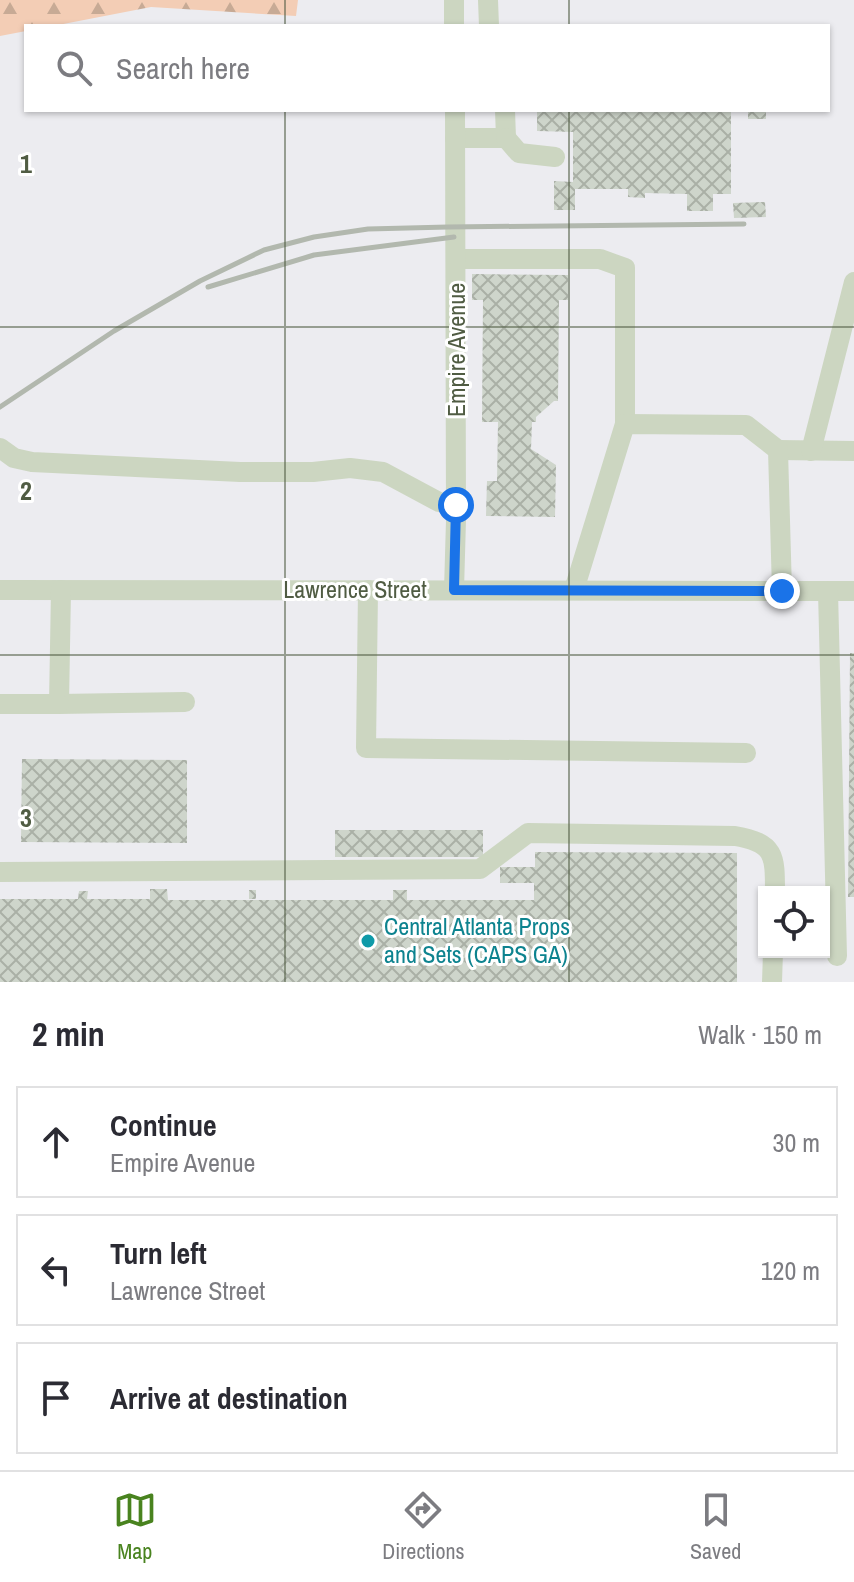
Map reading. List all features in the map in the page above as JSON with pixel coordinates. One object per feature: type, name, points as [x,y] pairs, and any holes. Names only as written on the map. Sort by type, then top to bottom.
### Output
[{"type":"street","points":[[454,0],[454,24]]},
{"type":"street","points":[[488,0],[489,24]]},
{"type":"street","name":"Empire Avenue","points":[[454,590],[455,112]]},
{"type":"street","points":[[505,112],[506,138],[519,153],[555,157]]},
{"type":"street","points":[[455,138],[506,138]]},
{"type":"street","points":[[457,259],[600,259],[625,268],[625,424],[574,590]]},
{"type":"street","points":[[811,451],[854,282]]},
{"type":"street","points":[[625,424],[746,425],[778,450],[854,451]]},
{"type":"street","points":[[0,448],[14,458],[32,462],[170,470],[313,472],[350,468],[383,472],[439,502],[456,505]]},
{"type":"street","points":[[778,450],[782,591]]},
{"type":"street","name":"Lawrence Street","points":[[0,590],[854,591]]},
{"type":"street","points":[[59,704],[61,590]]},
{"type":"street","points":[[368,590],[366,748],[746,753]]},
{"type":"street","points":[[828,591],[837,956]]},
{"type":"street","points":[[0,704],[185,702]]},
{"type":"street","points":[[0,872],[480,869],[528,833],[735,836],[753,839],[768,848],[774,859],[775,886]]},
{"type":"street","points":[[772,982],[773,958]]},
{"type":"green space","points":[[0,0],[298,0],[296,16],[151,7],[63,24],[24,24],[24,31],[0,36]]},
{"type":"building","points":[[537,112],[731,112],[731,194],[713,194],[713,211],[687,211],[687,194],[645,193],[645,198],[628,197],[628,189],[575,189],[575,210],[554,210],[554,181],[573,182],[573,132],[537,131]]},
{"type":"building","points":[[748,112],[766,112],[766,119],[748,119]]},
{"type":"building","points":[[765,202],[766,217],[734,218],[733,203]]},
{"type":"building","points":[[472,274],[568,275],[568,300],[559,300],[558,401],[536,417],[536,422],[532,422],[531,449],[556,465],[555,517],[486,516],[487,481],[497,481],[498,422],[482,422],[483,300],[472,300]]},
{"type":"building","points":[[850,653],[854,653],[854,897],[848,897]]},
{"type":"building","points":[[22,759],[187,760],[187,843],[21,842]]},
{"type":"building","points":[[335,830],[483,830],[483,857],[335,857]]},
{"type":"building","name":"Central Atlanta Props and Sets (CAPS GA)","points":[[535,852],[737,853],[737,982],[0,982],[0,899],[78,899],[79,891],[88,891],[87,899],[150,899],[150,889],[167,889],[168,900],[393,900],[393,890],[407,890],[407,900],[534,900],[534,883],[500,883],[500,867],[535,867]]},
{"type":"building","points":[[249,890],[256,890],[256,899],[249,899]]},
{"type":"railway","points":[[0,407],[114,331],[200,281],[264,250],[314,237],[368,229],[744,224]]},
{"type":"railway","points":[[208,287],[314,255],[454,237]]},
{"type":"place","name":"Central Atlanta Props and Sets (CAPS GA)","points":[[368,941]]},
{"type":"route","points":[[456,505],[454,590],[782,591]]}]
